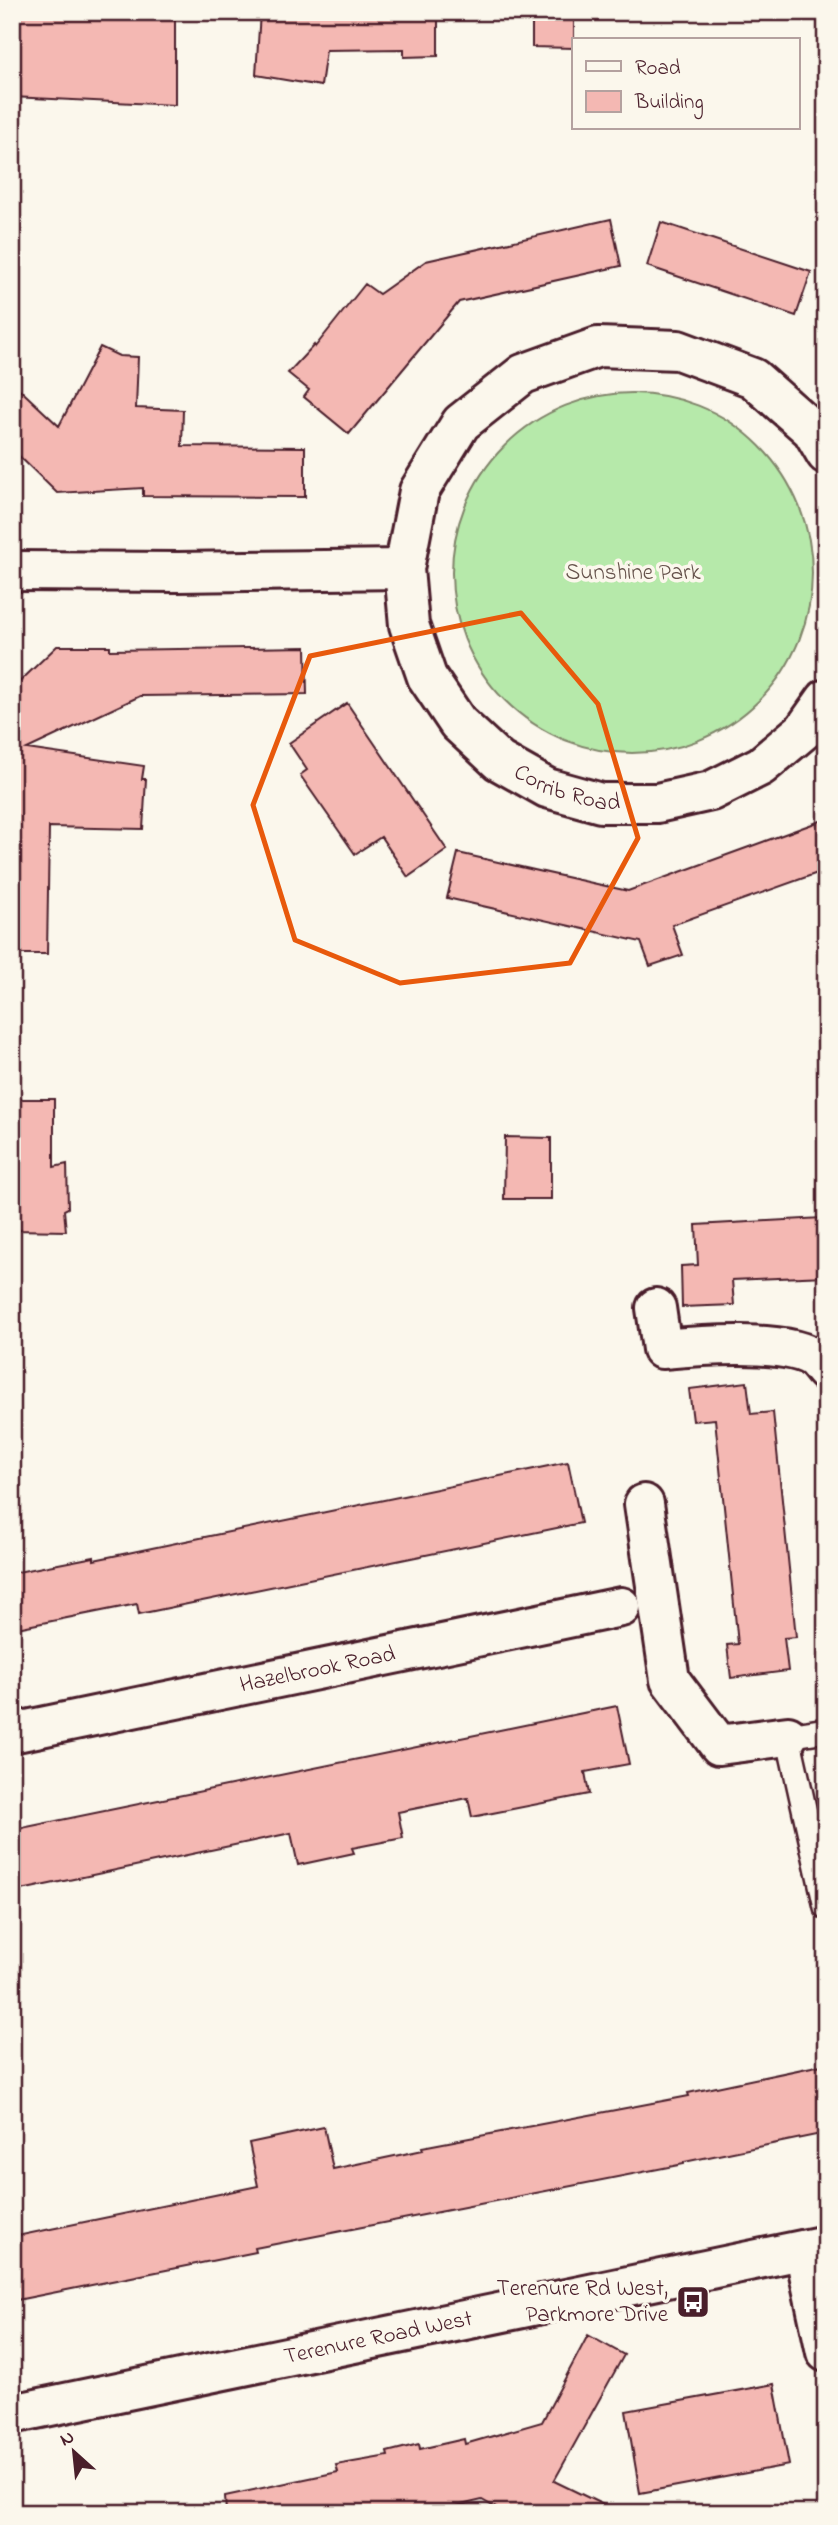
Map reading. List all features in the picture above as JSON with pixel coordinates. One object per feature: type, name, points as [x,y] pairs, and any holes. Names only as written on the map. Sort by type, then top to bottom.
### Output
[{"type":"street","name":"Corrib Road","points":[[826,454],[812,430],[752,378],[678,349],[598,347],[523,374],[461,423],[419,491],[404,569],[409,625],[427,677],[458,723],[499,761],[547,788],[601,803],[657,803],[711,791],[761,766],[804,730],[826,699]]},
{"type":"street","points":[[12,571],[404,569]]},
{"type":"street","points":[[656,1308],[662,1349],[743,1344],[784,1348],[814,1357],[826,1372]]},
{"type":"street","points":[[644,1504],[670,1680],[719,1745],[788,1736]]},
{"type":"street","name":"Hazelbrook Road","points":[[12,1733],[621,1607]]},
{"type":"street","points":[[815,2247],[826,2352]]},
{"type":"street","name":"Terenure Road West","points":[[12,2414],[815,2247]]},
{"type":"lane","points":[[826,1730],[788,1736],[826,1907]]},
{"type":"highlighted area","points":[[521,613],[598,704],[638,838],[570,963],[400,983],[295,940],[253,805],[310,656]]},
{"type":"green space","name":"Sunshine Park","points":[[632,393],[667,397],[701,407],[732,424],[759,446],[781,473],[798,504],[808,538],[812,573],[808,608],[798,642],[781,673],[759,700],[732,722],[701,739],[667,749],[632,753],[597,749],[563,739],[532,722],[505,700],[483,673],[466,642],[456,608],[452,573],[456,538],[466,504],[483,473],[505,446],[532,424],[563,407],[597,397]]},
{"type":"building","points":[[12,12],[175,12],[175,105],[12,97]]},
{"type":"building","points":[[260,12],[438,12],[438,56],[404,57],[404,49],[326,50],[321,86],[256,75]]},
{"type":"building","points":[[532,12],[574,12],[572,48],[532,47]]},
{"type":"building","points":[[611,219],[621,266],[459,302],[349,434],[304,397],[309,390],[288,373],[314,345],[315,347],[365,284],[379,294],[426,261]]},
{"type":"building","points":[[661,222],[811,272],[796,316],[647,266]]},
{"type":"building","points":[[100,347],[119,356],[138,357],[136,408],[183,410],[182,446],[305,447],[305,497],[143,496],[143,488],[57,493],[12,449],[12,382],[59,426]]},
{"type":"building","points":[[57,646],[110,646],[110,650],[306,647],[307,694],[140,696],[27,749],[144,766],[142,779],[146,779],[143,829],[49,827],[47,954],[12,954],[12,689]]},
{"type":"building","points":[[347,703],[447,850],[408,877],[381,837],[355,854],[300,775],[307,770],[289,743]]},
{"type":"building","points":[[826,819],[826,870],[672,925],[683,955],[650,966],[641,942],[447,898],[458,853],[628,891]]},
{"type":"building","points":[[12,1099],[54,1099],[54,1167],[67,1164],[68,1208],[64,1210],[66,1231],[12,1230]]},
{"type":"building","points":[[505,1137],[551,1138],[551,1199],[504,1199]]},
{"type":"building","points":[[822,1218],[822,1229],[826,1229],[826,1276],[732,1280],[734,1305],[682,1307],[681,1266],[698,1265],[696,1225]]},
{"type":"building","points":[[747,1382],[751,1414],[773,1412],[796,1637],[784,1638],[788,1671],[731,1678],[727,1645],[738,1644],[715,1419],[693,1421],[689,1389]]},
{"type":"building","points":[[568,1462],[581,1523],[139,1614],[137,1604],[12,1629],[12,1573],[94,1557],[94,1560]]},
{"type":"building","points":[[617,1706],[629,1764],[585,1772],[589,1794],[472,1817],[468,1798],[398,1812],[403,1838],[352,1848],[354,1853],[298,1865],[291,1833],[12,1892],[12,1830]]},
{"type":"building","points":[[826,2064],[826,2133],[684,2164],[255,2248],[256,2252],[12,2301],[12,2237],[258,2186],[249,2143],[324,2127],[333,2169],[423,2150],[422,2147],[689,2096],[688,2093]]},
{"type":"building","points":[[588,2335],[624,2355],[554,2481],[620,2513],[505,2513],[482,2500],[426,2513],[226,2513],[225,2496],[338,2472],[336,2465],[388,2456],[387,2452],[419,2444],[420,2449],[464,2439],[465,2444],[542,2422]]},
{"type":"building","points":[[774,2384],[789,2465],[640,2493],[626,2411]]},
{"type":"place","name":"Terenure Rd West, Parkmore Drive","points":[[693,2302]]}]
